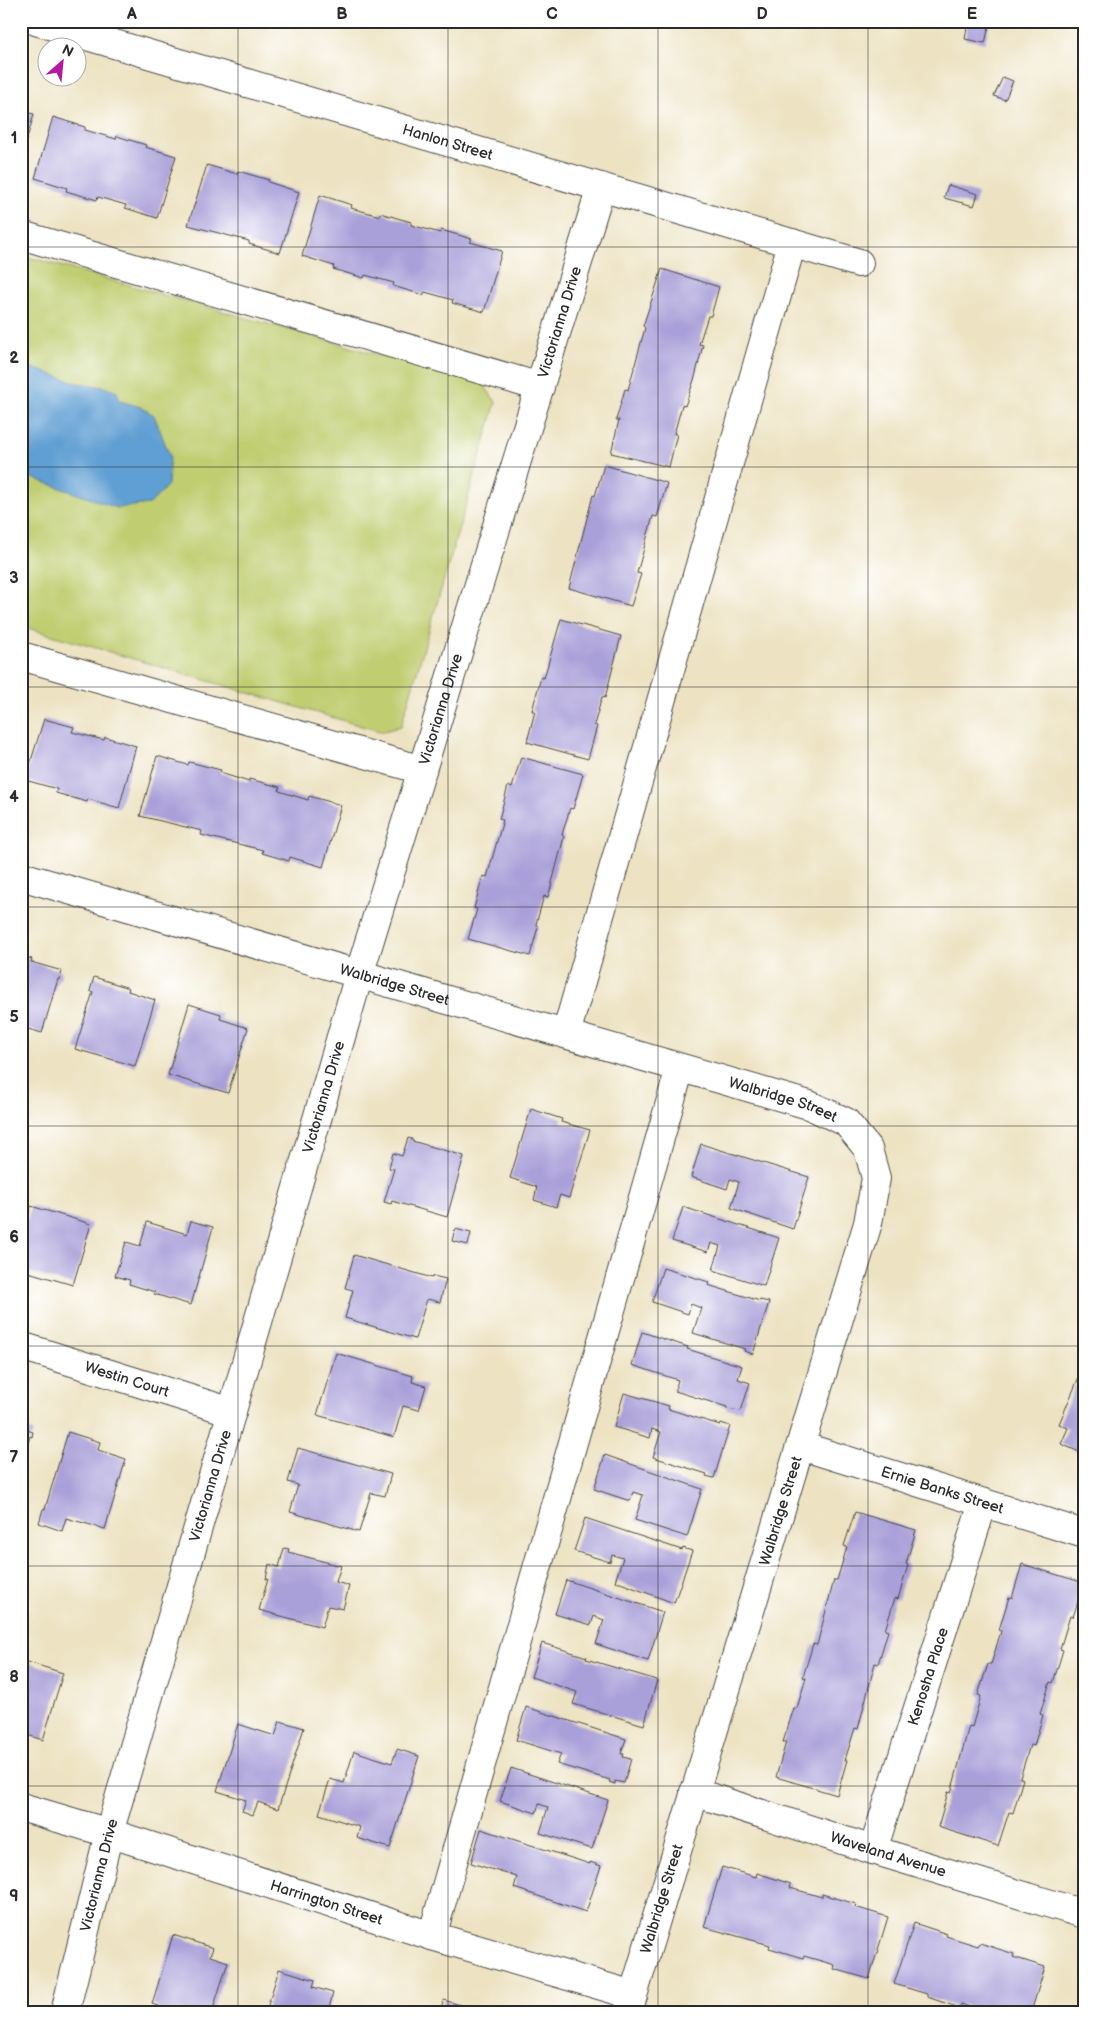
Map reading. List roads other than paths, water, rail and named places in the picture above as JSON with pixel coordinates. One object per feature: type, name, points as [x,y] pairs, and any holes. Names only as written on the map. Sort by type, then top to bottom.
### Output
[{"type":"street","name":"Hanlon Street","points":[[36,21],[859,263]]},
{"type":"street","name":"Victorianna Drive","points":[[65,2012],[110,1834],[360,975],[601,187]]},
{"type":"street","points":[[21,235],[540,386]]},
{"type":"street","points":[[566,1034],[792,243]]},
{"type":"street","points":[[21,656],[422,770]]},
{"type":"street","name":"Walbridge Street","points":[[21,876],[809,1104],[846,1122],[868,1149],[876,1178],[868,1223],[630,2004]]},
{"type":"street","points":[[432,1936],[680,1068]]},
{"type":"street","name":"Westin Court","points":[[21,1346],[232,1412]]},
{"type":"street","name":"Ernie Banks Street","points":[[801,1446],[1084,1534]]},
{"type":"street","name":"Kenosha Place","points":[[873,1850],[983,1503]]},
{"type":"street","name":"Waveland Avenue","points":[[694,1792],[873,1850],[1084,1914]]},
{"type":"street","name":"Harrington Street","points":[[21,1808],[110,1834],[432,1936],[630,2004]]},
{"type":"water","points":[[21,364],[77,383],[105,387],[117,392],[120,401],[141,407],[154,415],[170,456],[168,485],[150,504],[117,508],[21,474]]}]
